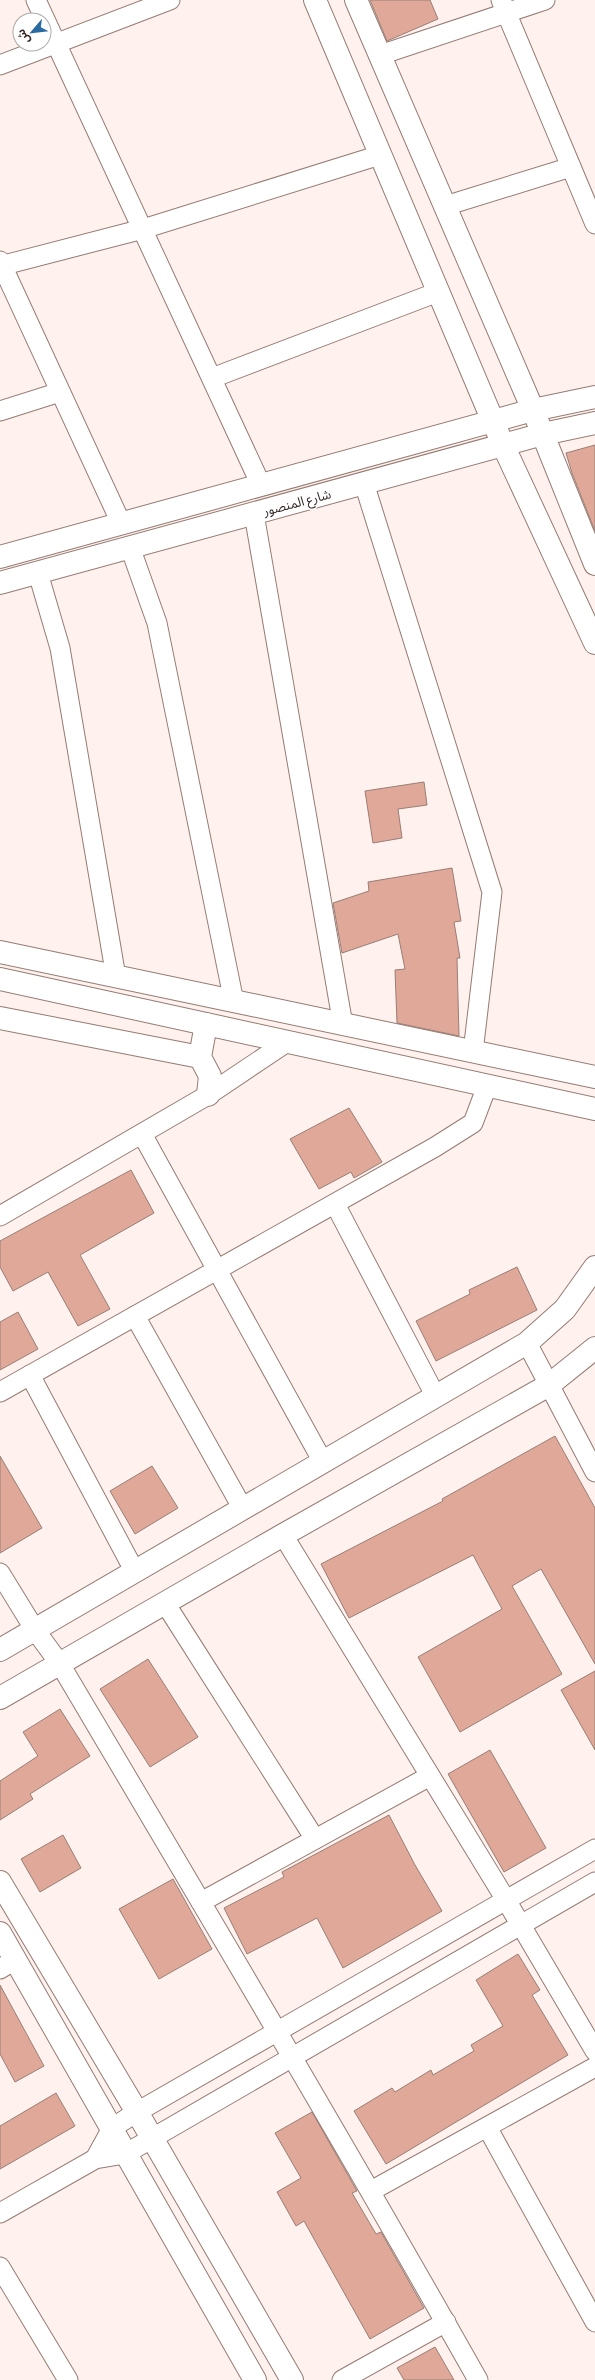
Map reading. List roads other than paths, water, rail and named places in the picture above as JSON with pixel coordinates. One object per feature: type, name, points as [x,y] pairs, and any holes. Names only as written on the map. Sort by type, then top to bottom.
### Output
[{"type":"main road","points":[[315,0],[503,445],[595,643]]},
{"type":"main road","points":[[356,0],[533,410],[595,564]]},
{"type":"main road","name":"شارع المنصور","points":[[0,557],[533,410],[595,397]]},
{"type":"main road","name":"شارع المنصور","points":[[0,583],[543,434],[595,423]]},
{"type":"main road","points":[[121,523],[130,548]]},
{"type":"main road","points":[[0,952],[595,1077]]},
{"type":"main road","points":[[0,979],[595,1109]]},
{"type":"main road","points":[[0,1018],[200,1057]]},
{"type":"main road","points":[[206,1024],[200,1057],[210,1076],[208,1095]]},
{"type":"main road","points":[[0,1650],[527,1344],[565,1310],[595,1267]]},
{"type":"main road","points":[[0,1698],[283,1535],[549,1385],[595,1348]]},
{"type":"main road","points":[[0,1882],[137,2112],[292,2380]]},
{"type":"main road","points":[[0,1932],[8,1964],[112,2128],[125,2154],[255,2380]]},
{"type":"street","points":[[36,0],[261,485]]},
{"type":"street","points":[[0,65],[170,0]]},
{"type":"street","points":[[380,55],[504,7],[545,0]]},
{"type":"street","points":[[504,7],[595,224]]},
{"type":"street","points":[[121,523],[1,264],[143,229],[380,155]]},
{"type":"street","points":[[445,206],[571,167]]},
{"type":"street","points":[[212,378],[438,292]]},
{"type":"street","points":[[0,411],[60,392]]},
{"type":"street","points":[[364,483],[492,892],[474,1052]]},
{"type":"street","points":[[254,514],[343,1024]]},
{"type":"street","points":[[130,548],[157,623],[234,1002]]},
{"type":"street","points":[[38,573],[60,648],[116,977]]},
{"type":"street","points":[[0,1216],[208,1095],[287,1042]]},
{"type":"street","points":[[0,1392],[435,1147],[473,1123],[487,1086]]},
{"type":"street","points":[[142,1134],[216,1271],[323,1462]]},
{"type":"street","points":[[335,1204],[436,1397]]},
{"type":"street","points":[[135,1316],[243,1509]]},
{"type":"street","points":[[527,1344],[595,1472]]},
{"type":"street","points":[[30,1375],[135,1572]]},
{"type":"street","points":[[283,1535],[506,1900],[595,2051]]},
{"type":"street","points":[[0,1573],[35,1630],[60,1664],[202,1902],[371,2191],[478,2380]]},
{"type":"street","points":[[165,1603],[315,1839]]},
{"type":"street","points":[[202,1902],[430,1776]]},
{"type":"street","points":[[95,2158],[112,2128],[137,2112],[277,2030],[595,1849]]},
{"type":"street","points":[[0,2213],[95,2158],[125,2154],[520,1924],[595,1882]]},
{"type":"street","points":[[371,2191],[595,2067]]},
{"type":"street","points":[[487,2127],[595,2322]]},
{"type":"street","points":[[0,2267],[68,2380]]},
{"type":"street","points":[[342,2380],[446,2322]]}]
